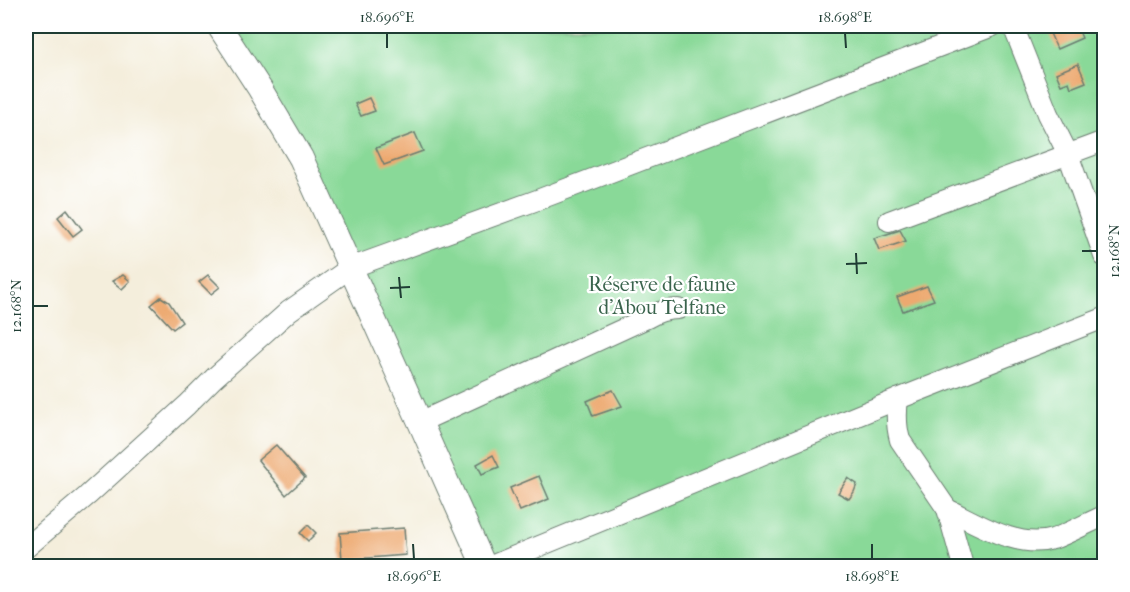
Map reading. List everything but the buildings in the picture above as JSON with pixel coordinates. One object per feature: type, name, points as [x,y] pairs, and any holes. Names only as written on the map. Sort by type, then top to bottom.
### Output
[{"type":"main road","points":[[219,26],[236,49],[300,158],[484,567]]},
{"type":"street","points":[[26,548],[87,496],[289,311],[350,268],[540,200],[993,26]]},
{"type":"street","points":[[1013,26],[1048,114],[1068,154],[1104,256]]},
{"type":"street","points":[[889,221],[1104,141]]},
{"type":"street","points":[[420,422],[659,311],[678,309]]},
{"type":"street","points":[[491,567],[898,399],[1104,318]]},
{"type":"street","points":[[898,399],[896,421],[900,440],[947,509],[963,567]]},
{"type":"street","points":[[947,509],[1008,538],[1026,541],[1052,539],[1104,516]]},
{"type":"green space","name":"Réserve de faune d'Abou Telfane","points":[[219,26],[1104,26],[1104,566],[484,566],[301,158]]}]
